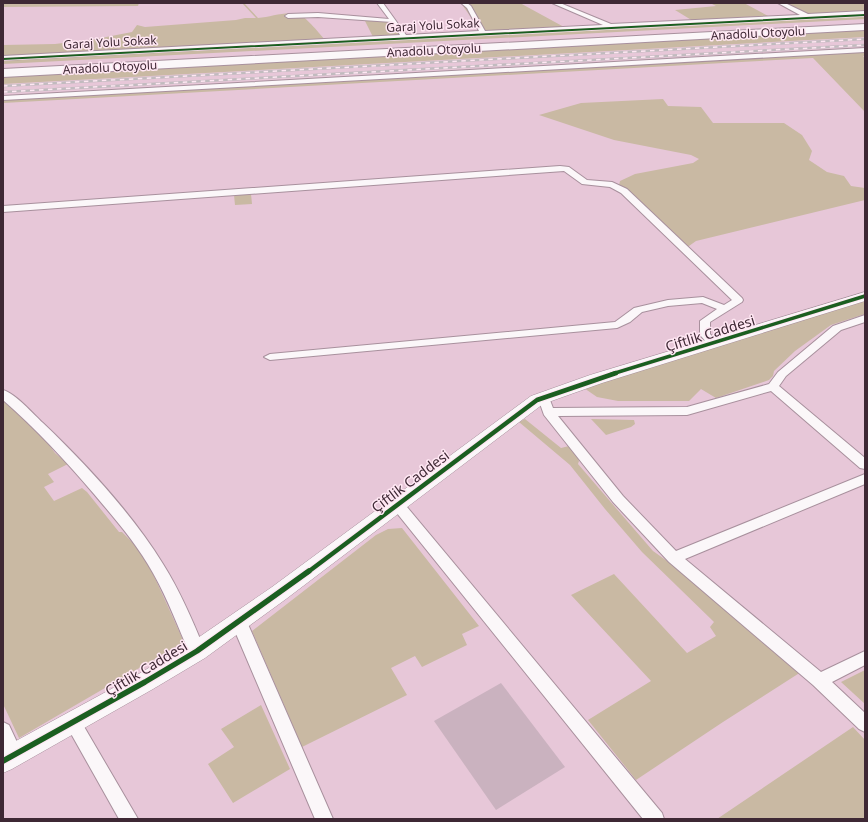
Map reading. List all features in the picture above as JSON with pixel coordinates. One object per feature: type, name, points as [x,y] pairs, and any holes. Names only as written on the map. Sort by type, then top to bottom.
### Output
[{"type":"highway","name":"Anadolu Otoyolu","points":[[3,68],[865,22]]},
{"type":"highway","name":"Anadolu Otoyolu","points":[[3,73],[865,27]]},
{"type":"street","points":[[380,3],[404,37]]},
{"type":"street","points":[[464,3],[469,7],[483,33]]},
{"type":"street","points":[[555,3],[611,26]]},
{"type":"street","points":[[781,3],[808,16]]},
{"type":"street","name":"Garaj Yolu Sokak","points":[[3,58],[865,13]]},
{"type":"street","points":[[288,16],[318,15],[394,21]]},
{"type":"street","points":[[3,98],[865,50]]},
{"type":"street","points":[[3,209],[560,168],[566,169],[584,182],[612,185],[624,191],[738,300],[723,308],[705,321],[705,335],[714,344]]},
{"type":"street","name":"Çiftlik Caddesi","points":[[8,758],[73,723],[197,651],[239,622],[537,400],[546,405],[596,379],[714,344],[865,296]]},
{"type":"street","points":[[270,356],[617,325],[638,310],[668,303],[703,300],[723,308]]},
{"type":"street","points":[[546,405],[687,411],[773,387],[782,374],[837,328],[865,318]]},
{"type":"street","points":[[773,387],[865,465]]},
{"type":"street","points":[[3,394],[45,431],[131,528],[164,578],[181,610],[197,651]]},
{"type":"street","points":[[546,405],[618,499],[674,558],[702,584],[819,680],[865,724]]},
{"type":"street","points":[[674,558],[865,479]]},
{"type":"street","points":[[397,504],[655,819]]},
{"type":"street","points":[[239,622],[324,819]]},
{"type":"street","points":[[819,680],[865,658]]},
{"type":"street","points":[[73,723],[129,819]]},
{"type":"street","points":[[3,730],[8,758]]},
{"type":"shaded area","points":[[3,3],[139,3],[138,6],[3,7]]},
{"type":"shaded area","points":[[242,3],[244,3],[258,18],[285,13],[300,15],[310,23],[325,40],[3,56],[3,45],[55,44],[96,39],[132,32],[137,25],[145,27],[256,18]]},
{"type":"shaded area","points":[[461,3],[520,3],[564,27],[481,32]]},
{"type":"shaded area","points":[[710,3],[744,3],[770,17],[693,21],[675,10],[716,6]]},
{"type":"shaded area","points":[[777,3],[865,3],[865,12],[802,15]]},
{"type":"shaded area","points":[[865,14],[865,19],[3,64],[3,58]]},
{"type":"shaded area","points":[[364,19],[390,21],[393,23],[400,35],[373,37]]},
{"type":"shaded area","points":[[865,30],[865,37],[3,84],[3,77]]},
{"type":"shaded area","points":[[865,51],[865,56],[863,56],[865,58],[865,112],[813,58],[3,103],[3,98]]},
{"type":"shaded area","points":[[663,99],[668,106],[701,107],[713,123],[784,123],[802,135],[812,151],[809,160],[827,172],[844,176],[851,186],[865,188],[865,200],[696,241],[689,246],[679,247],[618,189],[620,181],[635,174],[693,163],[699,159],[691,155],[614,140],[539,115],[581,103]]},
{"type":"shaded area","points":[[251,194],[252,204],[235,205],[234,195]]},
{"type":"shaded area","points":[[865,297],[865,314],[831,325],[795,351],[774,371],[773,376],[769,380],[716,398],[701,389],[689,401],[618,401],[597,397],[581,386]]},
{"type":"shaded area","points":[[3,400],[44,438],[55,453],[68,464],[48,474],[54,482],[44,487],[54,501],[82,488],[87,492],[119,532],[122,532],[138,548],[150,567],[184,642],[19,738],[3,704]]},
{"type":"shaded area","points":[[525,419],[561,448],[573,445],[579,461],[578,464],[653,551],[684,573],[801,672],[636,780],[588,720],[651,681],[571,595],[614,574],[687,653],[716,636],[710,627],[714,622],[642,552],[570,465],[519,422]]},
{"type":"shaded area","points":[[591,419],[634,420],[635,424],[631,427],[606,435]]},
{"type":"shaded area","points":[[402,528],[479,626],[462,634],[467,645],[422,667],[415,656],[391,668],[407,695],[302,747],[252,631],[376,535],[388,529]]},
{"type":"shaded area","points":[[865,670],[865,704],[841,682]]},
{"type":"shaded area","points":[[261,705],[290,769],[233,803],[208,764],[234,747],[221,729]]},
{"type":"shaded area","points":[[853,727],[865,740],[865,819],[717,819]]},
{"type":"building","points":[[501,683],[565,767],[496,810],[434,721]]},
{"type":"railway","points":[[3,86],[865,39]]},
{"type":"railway","points":[[3,92],[865,45]]},
{"type":"cycle path","points":[[3,59],[865,15]]},
{"type":"cycle path","points":[[3,761],[145,682],[197,651],[279,593],[537,400],[596,379],[865,296]]}]
